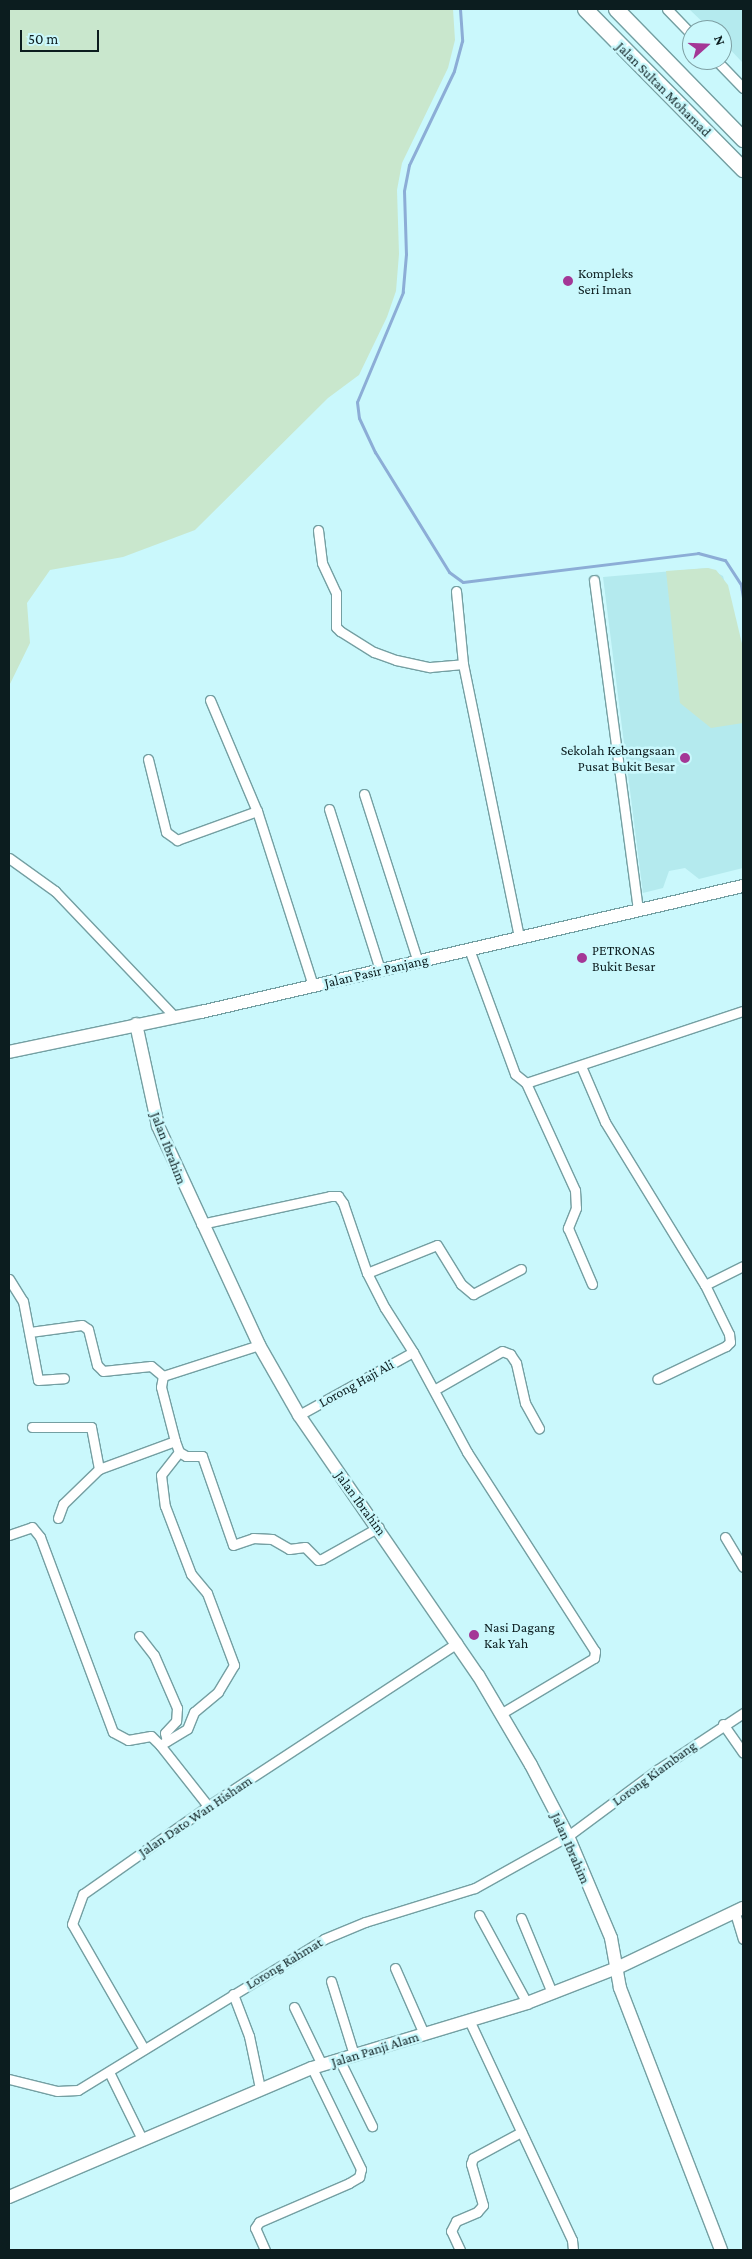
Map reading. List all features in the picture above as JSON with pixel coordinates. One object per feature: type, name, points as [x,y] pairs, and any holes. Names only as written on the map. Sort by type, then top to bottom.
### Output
[{"type":"highway","name":"Jalan Sultan Mohamad","points":[[585,9],[743,169]]},
{"type":"highway","name":"Jalan Sultan Mohamad","points":[[616,9],[743,139]]},
{"type":"main road","name":"Jalan Pasir Panjang","points":[[9,1052],[313,986],[743,886]]},
{"type":"main road","name":"Jalan Ibrahim","points":[[136,1024],[158,1126],[201,1224],[259,1345],[300,1415],[457,1643],[502,1713],[568,1836],[610,1938],[620,1988],[721,2250]]},
{"type":"main road","name":"Jalan Panji Alam","points":[[9,2197],[260,2088],[317,2066],[527,2003],[617,1968],[739,1911]]},
{"type":"street","points":[[667,9],[682,25]]},
{"type":"street","points":[[726,70],[743,88]]},
{"type":"street","points":[[318,530],[322,563],[336,593],[336,627],[340,631],[374,652],[396,660],[430,667],[463,664]]},
{"type":"street","points":[[594,580],[638,910]]},
{"type":"street","points":[[456,591],[463,664],[519,937]]},
{"type":"street","points":[[210,700],[257,811],[313,986]]},
{"type":"street","points":[[148,759],[166,832],[177,840],[257,811]]},
{"type":"street","points":[[364,794],[418,962]]},
{"type":"street","points":[[329,809],[380,970]]},
{"type":"street","points":[[9,858],[55,891],[175,1017]]},
{"type":"street","points":[[469,949],[515,1074],[526,1083],[575,1190],[576,1208],[568,1228],[592,1284]]},
{"type":"street","points":[[526,1083],[743,1011]]},
{"type":"street","points":[[581,1066],[605,1122],[725,1320],[730,1342],[657,1379]]},
{"type":"street","points":[[201,1224],[338,1196],[343,1203],[367,1273],[413,1352],[467,1452],[596,1654],[502,1713]]},
{"type":"street","points":[[367,1273],[437,1245],[461,1284],[473,1294],[521,1269]]},
{"type":"street","points":[[705,1285],[743,1266]]},
{"type":"street","points":[[9,1279],[23,1301],[38,1380],[64,1378]]},
{"type":"street","points":[[30,1332],[82,1325],[88,1329],[97,1365],[103,1371],[151,1366],[163,1376]]},
{"type":"street","points":[[163,1376],[259,1345]]},
{"type":"street","points":[[434,1390],[502,1351],[510,1354],[516,1363],[525,1404],[539,1428]]},
{"type":"street","name":"Lorong Haji Ali","points":[[300,1415],[413,1352]]},
{"type":"street","points":[[163,1376],[160,1387],[179,1452],[186,1456],[202,1456],[206,1461],[233,1545],[253,1538],[272,1539],[289,1549],[305,1547],[318,1560],[378,1527]]},
{"type":"street","points":[[32,1427],[90,1427],[99,1469]]},
{"type":"street","points":[[58,1518],[63,1504],[99,1469],[175,1441]]},
{"type":"street","points":[[164,1743],[187,1729],[194,1712],[218,1692],[234,1665],[207,1593],[191,1574],[165,1506],[160,1475],[179,1452]]},
{"type":"street","points":[[9,1535],[32,1527],[40,1537],[113,1732],[128,1740],[151,1736],[164,1743],[208,1806]]},
{"type":"street","points":[[725,1537],[743,1568]]},
{"type":"street","points":[[139,1636],[154,1655],[177,1708],[176,1721],[165,1733],[164,1743]]},
{"type":"street","name":"Jalan Dato Wan Hisham","points":[[144,2049],[72,1924],[83,1894],[208,1806],[457,1643]]},
{"type":"street","name":"Lorong Kiambang","points":[[568,1836],[724,1724],[743,1713]]},
{"type":"street","points":[[724,1724],[743,1753]]},
{"type":"street","name":"Lorong Rahmat","points":[[9,2079],[69,2093],[109,2072],[324,1938],[364,1922],[475,1888],[568,1836]]},
{"type":"street","points":[[739,1911],[743,1939]]},
{"type":"street","points":[[480,1915],[527,2003]]},
{"type":"street","points":[[521,1918],[552,1993]]},
{"type":"street","points":[[395,1968],[424,2034]]},
{"type":"street","points":[[331,1981],[354,2055]]},
{"type":"street","points":[[232,1994],[249,2036],[260,2088]]},
{"type":"street","points":[[265,2250],[255,2228],[259,2222],[349,2183],[359,2177],[361,2169],[294,2007]]},
{"type":"street","points":[[470,2020],[573,2250]]},
{"type":"street","points":[[339,2059],[372,2126]]},
{"type":"street","points":[[109,2072],[142,2139]]},
{"type":"street","points":[[460,2250],[451,2231],[456,2221],[477,2212],[483,2205],[471,2164],[473,2158],[520,2132]]},
{"type":"shaded area","points":[[689,9],[743,9],[743,63],[732,51],[732,20],[701,20]]},
{"type":"shaded area","name":"Sekolah Kebangsaan Pusat Bukit Besar","points":[[708,568],[723,576],[743,648],[743,868],[699,879],[685,868],[669,871],[663,888],[643,893],[603,577]]},
{"type":"green space","points":[[9,9],[453,9],[455,40],[448,68],[402,163],[397,190],[399,254],[396,291],[387,317],[359,375],[328,398],[195,530],[123,557],[50,570],[27,603],[30,643],[9,686]]},
{"type":"green space","points":[[708,568],[716,570],[728,585],[743,648],[743,723],[711,728],[680,703],[666,571]]},
{"type":"waterway","points":[[460,9],[462,41],[454,71],[409,165],[404,191],[406,254],[403,292],[357,402],[359,418],[375,452],[449,572],[463,582],[698,553],[725,560],[741,585],[743,598]]},
{"type":"place","name":"Kompleks Seri Iman","points":[[568,281]]},
{"type":"place","name":"Sekolah Kebangsaan Pusat Bukit Besar","points":[[685,758]]},
{"type":"place","name":"PETRONAS Bukit Besar","points":[[582,958]]},
{"type":"place","name":"Nasi Dagang Kak Yah","points":[[474,1635]]}]
